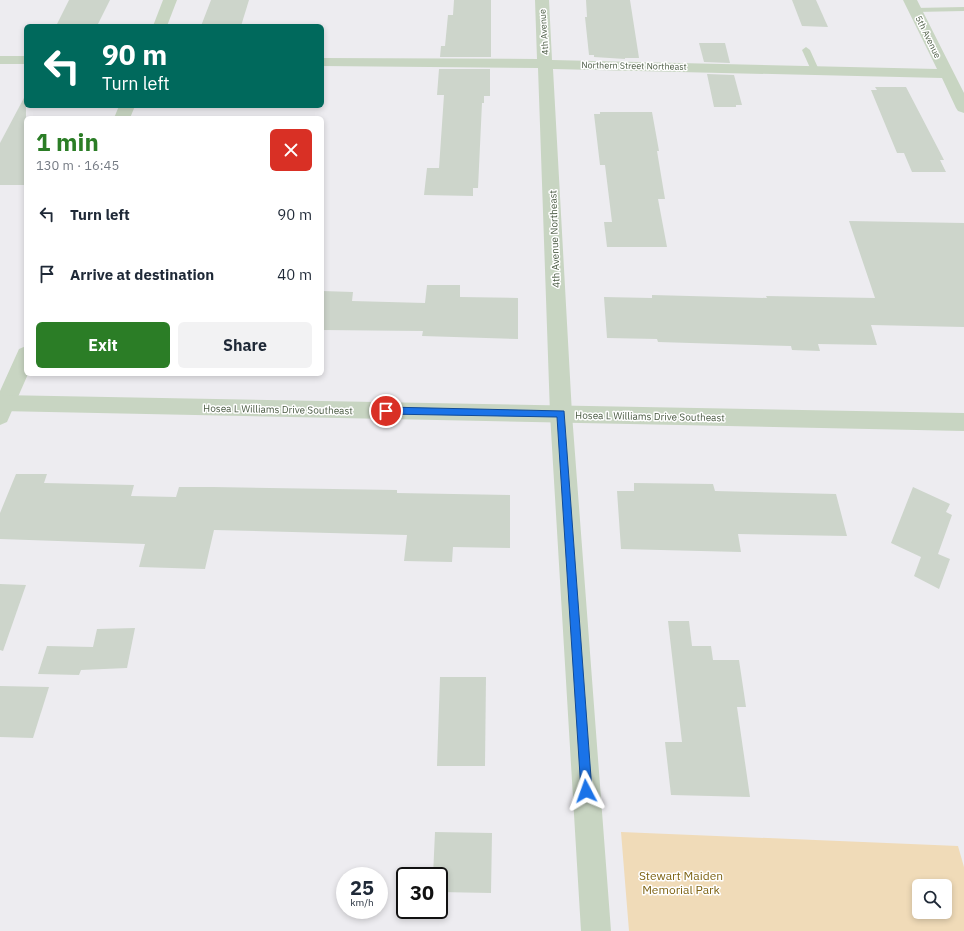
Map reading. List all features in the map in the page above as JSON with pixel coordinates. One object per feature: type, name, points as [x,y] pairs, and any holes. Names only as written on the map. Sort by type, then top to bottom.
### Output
[{"type":"street","points":[[161,24],[170,0]]},
{"type":"street","name":"4th Avenue","points":[[542,0],[546,64]]},
{"type":"street","name":"5th Avenue","points":[[913,5],[964,108]]},
{"type":"street","points":[[0,60],[24,60]]},
{"type":"street","name":"Northern Street Northeast","points":[[324,62],[546,64],[947,74]]},
{"type":"street","name":"4th Avenue Northeast","points":[[546,64],[561,414],[596,931]]},
{"type":"street","points":[[2,407],[24,358]]},
{"type":"street","name":"Hosea L Williams Drive Southeast","points":[[2,407],[561,414],[964,422]]},
{"type":"lane","points":[[913,5],[964,9]]},
{"type":"lane","points":[[806,50],[815,70]]},
{"type":"green space","name":"Stewart Maiden Memorial Park","points":[[621,832],[958,846],[964,867],[964,931],[629,931]]},
{"type":"building","points":[[69,0],[110,0],[98,24],[57,24]]},
{"type":"building","points":[[211,0],[249,0],[242,24],[202,24]]},
{"type":"building","points":[[454,0],[491,0],[491,57],[440,57],[441,46],[445,46],[448,15],[453,15]]},
{"type":"building","points":[[586,0],[630,0],[639,58],[625,59],[594,57],[594,55],[589,55],[585,17],[587,17]]},
{"type":"building","points":[[792,0],[816,0],[828,27],[802,26]]},
{"type":"building","points":[[699,43],[725,43],[730,63],[704,62]]},
{"type":"building","points":[[439,69],[490,69],[490,96],[484,96],[484,103],[482,103],[478,188],[473,188],[473,196],[424,195],[427,168],[439,168],[444,95],[437,95]]},
{"type":"building","points":[[707,74],[734,75],[742,105],[736,105],[736,107],[714,107]]},
{"type":"building","points":[[875,87],[906,87],[944,160],[940,160],[946,172],[912,172],[904,153],[897,153],[871,90],[877,90]]},
{"type":"building","points":[[24,98],[26,116],[24,116],[24,185],[0,185],[0,143]]},
{"type":"building","points":[[600,112],[652,112],[665,199],[658,199],[667,247],[607,247],[604,222],[612,222],[605,165],[600,165],[594,114],[600,114]]},
{"type":"building","points":[[849,221],[964,223],[964,327],[871,325],[877,345],[818,344],[820,351],[792,350],[791,346],[658,342],[657,339],[607,338],[604,297],[652,298],[652,295],[767,298],[766,296],[875,298]]},
{"type":"building","points":[[427,285],[460,285],[460,297],[518,298],[518,339],[422,336],[423,331],[324,330],[324,291],[353,292],[352,301],[425,303]]},
{"type":"building","points":[[16,474],[47,474],[44,483],[134,485],[131,496],[176,497],[179,487],[397,490],[397,493],[510,495],[510,548],[453,547],[452,562],[404,561],[407,535],[214,530],[205,569],[139,567],[145,544],[0,539],[0,513]]},
{"type":"building","points":[[634,483],[713,484],[715,491],[836,494],[847,536],[738,534],[741,552],[621,549],[617,491],[634,491]]},
{"type":"building","points":[[913,487],[950,504],[946,512],[952,515],[938,554],[950,559],[939,589],[914,576],[921,557],[891,543]]},
{"type":"building","points":[[0,584],[26,585],[3,651],[0,650]]},
{"type":"building","points":[[668,621],[689,621],[692,646],[711,646],[713,660],[739,660],[746,707],[737,707],[750,797],[671,795],[665,742],[682,742]]},
{"type":"building","points":[[135,628],[127,668],[81,670],[79,675],[38,674],[47,646],[93,647],[97,629]]},
{"type":"building","points":[[440,677],[486,677],[485,766],[437,766]]},
{"type":"building","points":[[0,686],[49,687],[33,738],[0,737]]},
{"type":"building","points":[[435,832],[492,833],[491,893],[448,892],[448,867],[433,867]]},
{"type":"route","points":[[386,411],[561,414],[586,791]]}]
